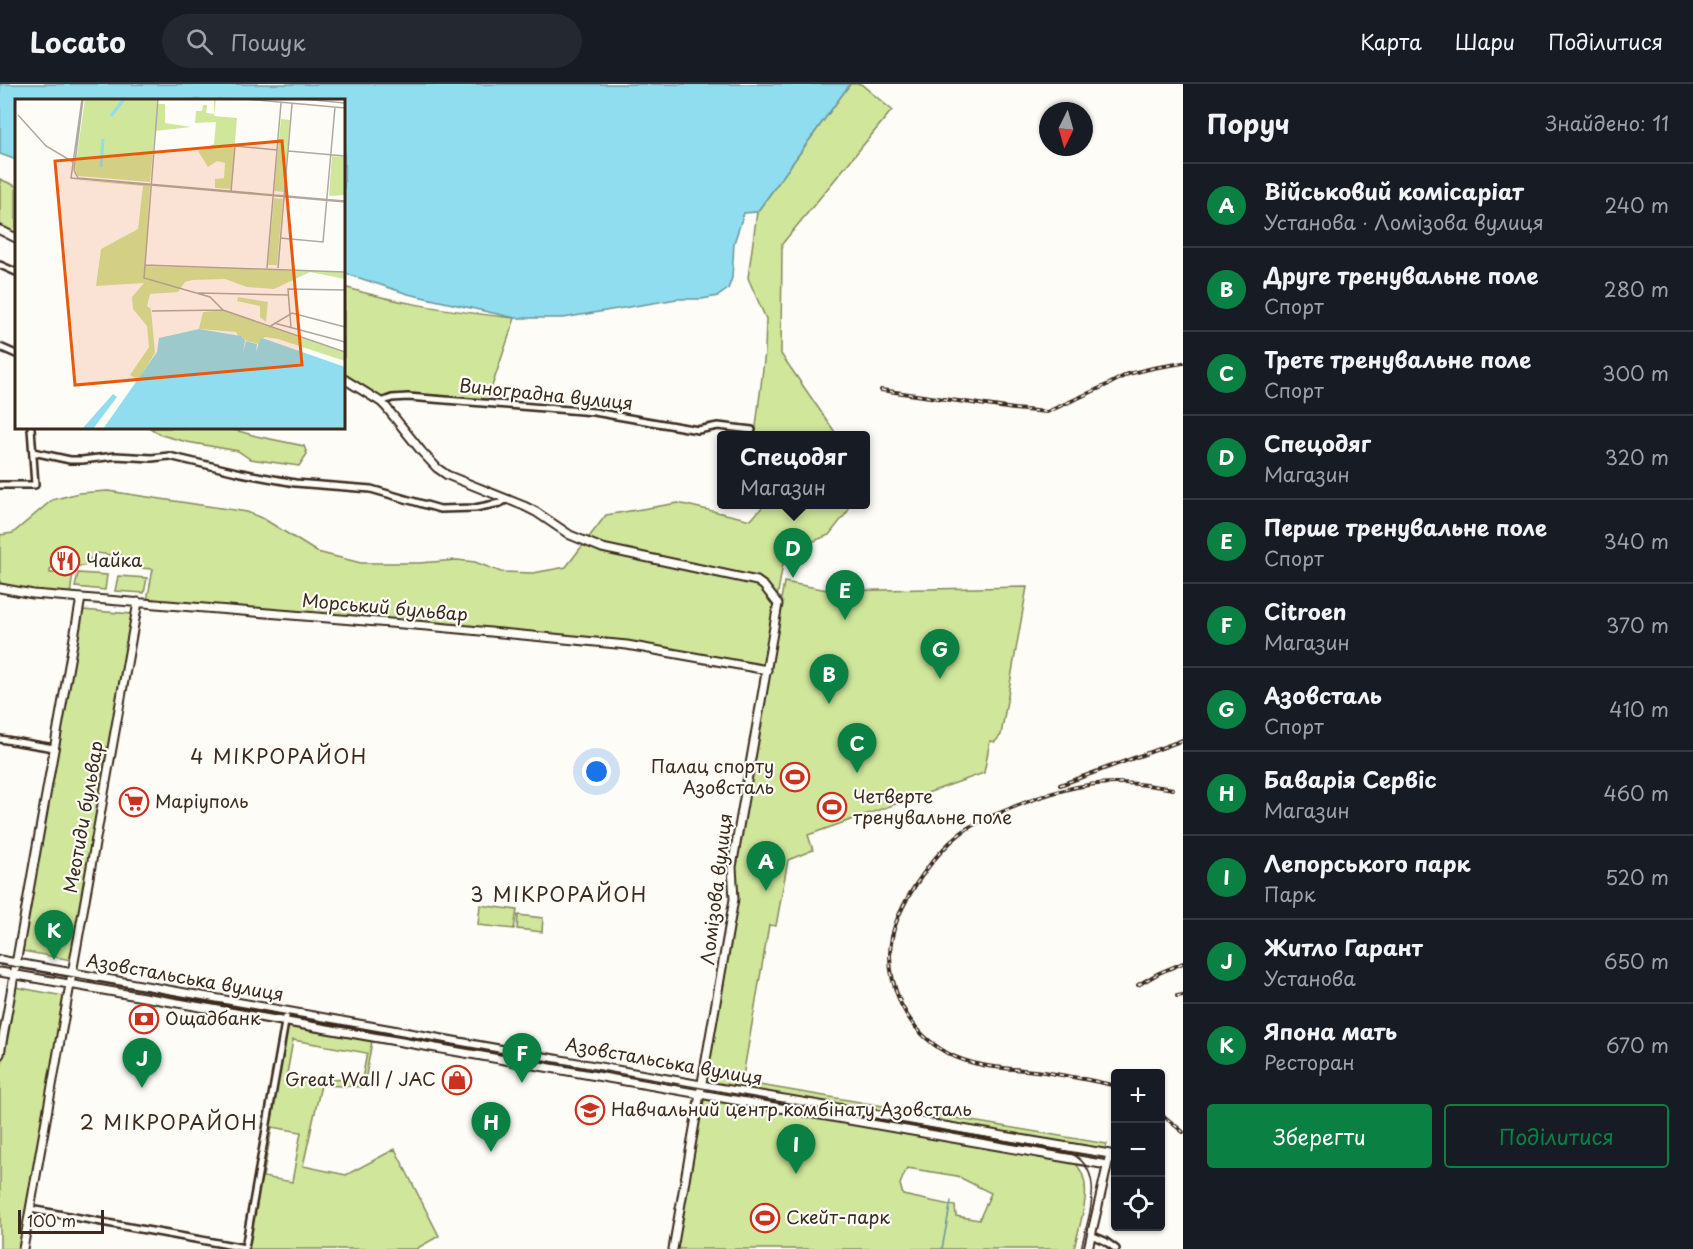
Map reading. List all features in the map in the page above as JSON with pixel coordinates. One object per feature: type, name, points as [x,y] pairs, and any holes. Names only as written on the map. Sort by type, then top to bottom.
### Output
[{"type":"street","points":[[0,230],[15,237]]},
{"type":"street","points":[[0,265],[15,272]]},
{"type":"street","points":[[0,347],[15,354]]},
{"type":"street","points":[[345,380],[381,402],[437,468],[447,475],[508,499]]},
{"type":"street","name":"Виноградна вулиця","points":[[381,402],[392,398],[408,397],[594,412],[698,430],[718,426],[752,430]]},
{"type":"street","points":[[0,484],[35,485],[31,429]]},
{"type":"street","points":[[33,452],[70,460],[115,456],[152,458],[169,456],[296,483],[371,489],[440,509],[475,508],[508,499]]},
{"type":"street","name":"Ломізова вулиця","points":[[508,499],[536,512],[570,535],[602,548],[757,581],[778,604],[732,867],[734,899],[673,1249]]},
{"type":"street","name":"Морський бульвар","points":[[0,588],[33,594],[427,626],[627,645],[767,670]]},
{"type":"street","points":[[0,1054],[81,598]]},
{"type":"street","name":"Меотиди бульвар","points":[[23,1249],[138,602]]},
{"type":"street","points":[[0,739],[54,748]]},
{"type":"street","name":"Азовстальська вулиця","points":[[0,960],[702,1085],[1110,1154],[1107,1165],[0,972]]},
{"type":"street","points":[[30,1209],[245,1248],[287,1011]]},
{"type":"street","points":[[1088,1249],[1107,1165]]},
{"type":"street","points":[[1091,1235],[1116,1249]]},
{"type":"green space","points":[[850,84],[861,84],[892,110],[782,244],[781,354],[834,431],[755,431],[765,352],[766,319],[748,278],[757,212]]},
{"type":"green space","points":[[0,179],[15,186],[15,238],[0,230]]},
{"type":"green space","points":[[345,287],[429,307],[515,318],[486,404],[408,397],[381,402],[345,380]]},
{"type":"green space","points":[[152,429],[232,429],[304,446],[307,454],[299,466],[250,459],[238,451],[161,435]]},
{"type":"green space","points":[[108,491],[247,512],[264,519],[317,552],[361,563],[419,563],[457,560],[475,562],[501,572],[533,573],[566,567],[606,515],[678,503],[751,520],[761,509],[848,509],[848,511],[829,535],[787,552],[784,558],[765,667],[627,642],[147,601],[153,569],[140,568],[133,559],[113,552],[110,555],[97,553],[84,566],[77,566],[74,554],[59,552],[50,573],[73,573],[70,595],[0,586],[0,535],[13,533],[52,500],[79,493]]},
{"type":"green space","points":[[78,573],[107,575],[105,590],[75,587]]},
{"type":"green space","points":[[118,576],[147,578],[144,593],[115,591]]},
{"type":"green space","points":[[784,582],[833,591],[1027,587],[1001,735],[995,742],[990,741],[984,773],[808,835],[813,850],[788,860],[776,926],[769,925],[742,1082],[1107,1144],[1105,1150],[704,1082],[737,899],[735,865]]},
{"type":"green space","points":[[82,610],[132,614],[71,960],[22,951]]},
{"type":"green space","points":[[480,905],[517,910],[514,929],[478,925]]},
{"type":"green space","points":[[518,915],[543,918],[542,932],[517,929]]},
{"type":"green space","points":[[15,987],[64,996],[20,1249],[0,1249],[0,1074]]},
{"type":"green space","points":[[288,1027],[372,1041],[364,1087],[321,1085],[303,1166],[346,1175],[395,1149],[439,1236],[416,1249],[248,1249]],"holes":[[[293,1040],[367,1053],[362,1079],[320,1080],[287,1074]],[[272,1127],[301,1132],[292,1182],[263,1177]]]},
{"type":"green space","points":[[701,1099],[1074,1162],[1081,1171],[1084,1181],[1084,1204],[1074,1249],[675,1249]],"holes":[[[907,1168],[957,1176],[991,1193],[979,1220],[956,1216],[955,1206],[903,1195],[900,1184]]]},
{"type":"water","points":[[0,84],[850,84],[757,212],[744,213],[734,243],[732,278],[728,289],[718,296],[702,299],[677,299],[563,318],[515,318],[408,294],[345,273],[345,99],[15,99],[15,160],[0,154]]},
{"type":"waterway","points":[[942,1249],[951,1201]]},
{"type":"tram line","points":[[0,964],[1066,1151],[1079,1159],[1087,1169],[1091,1181],[1091,1208],[1081,1249]]},
{"type":"railway","points":[[881,390],[1047,412],[1128,374],[1183,363]]},
{"type":"railway","points":[[1060,785],[1183,740]]},
{"type":"railway","points":[[1111,1085],[1044,1072],[982,1065],[958,1058],[939,1048],[920,1032],[909,1019],[901,1004],[891,969],[892,938],[903,907],[926,870],[954,838],[978,822],[1036,798],[1077,787],[1126,783],[1173,789]]},
{"type":"railway","points":[[1138,985],[1183,963]]},
{"type":"railway","points":[[1177,996],[1183,995]]},
{"type":"railway","points":[[1165,1117],[1183,1132]]},
{"type":"place","name":"Чайка","points":[[65,561]]},
{"type":"place","name":"Спецодяг","points":[[793,578]]},
{"type":"place","name":"Перше тренувальне поле","points":[[845,620]]},
{"type":"place","name":"Азовсталь","points":[[940,679]]},
{"type":"place","name":"Друге тренувальне поле","points":[[829,704]]},
{"type":"place","name":"Третє тренувальне поле","points":[[857,773]]},
{"type":"place","name":"Палац спорту Азовсталь","points":[[795,777]]},
{"type":"place","name":"Маріуполь","points":[[134,802]]},
{"type":"place","name":"Четверте тренувальне поле","points":[[832,807]]},
{"type":"place","name":"Військовий комісаріат","points":[[766,891]]},
{"type":"place","name":"Япона мать","points":[[54,960]]},
{"type":"place","name":"Ощадбанк","points":[[144,1019]]},
{"type":"place","name":"Great Wall / JAC","points":[[457,1080]]},
{"type":"place","name":"Citroen","points":[[522,1083]]},
{"type":"place","name":"Житло Гарант","points":[[142,1088]]},
{"type":"place","name":"Навчальний центр комбінату Азовсталь","points":[[590,1110]]},
{"type":"place","name":"Баварія Сервіс","points":[[491,1152]]},
{"type":"place","name":"Лепорського парк","points":[[796,1174]]},
{"type":"place","name":"Скейт-парк","points":[[765,1218]]},
{"type":"district","name":"4 МІКРОРАЙОН","points":[[279,757]]},
{"type":"district","name":"3 МІКРОРАЙОН","points":[[559,895]]},
{"type":"district","name":"2 МІКРОРАЙОН","points":[[169,1123]]}]
